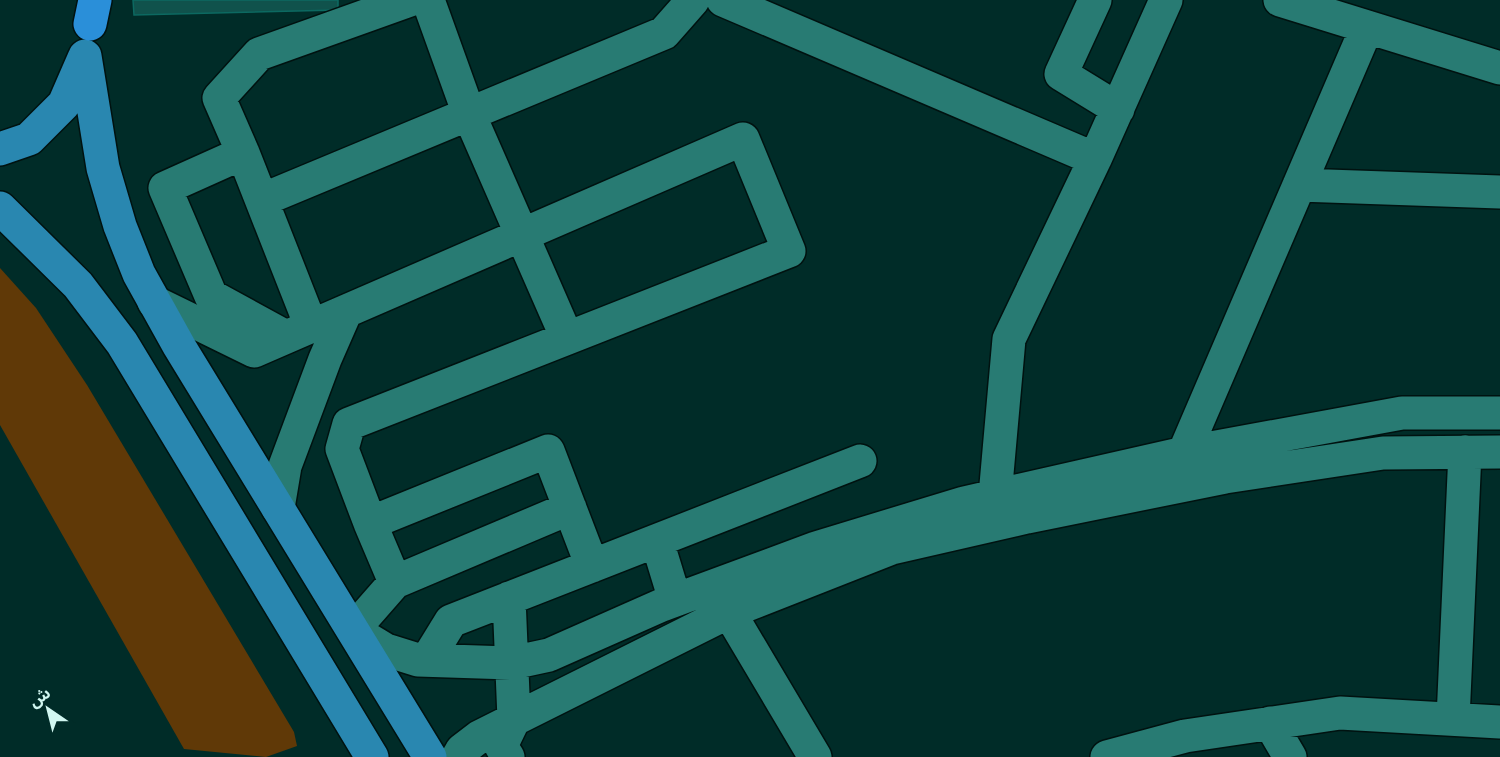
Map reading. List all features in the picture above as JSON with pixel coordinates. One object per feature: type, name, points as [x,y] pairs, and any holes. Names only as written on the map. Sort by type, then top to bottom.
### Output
[{"type":"main road","points":[[90,8],[85,56],[103,168],[120,226],[139,273],[178,346],[430,757]]},
{"type":"main road","points":[[0,149],[29,139],[64,104],[85,56]]},
{"type":"main road","points":[[0,208],[78,285],[122,343],[372,757]]},
{"type":"street","points":[[298,331],[261,200],[219,98],[259,54],[410,0]]},
{"type":"street","points":[[428,0],[469,114],[567,338]]},
{"type":"street","points":[[261,200],[664,33],[693,0]]},
{"type":"street","points":[[723,0],[1095,159]]},
{"type":"street","points":[[1095,0],[1061,74],[1118,109]]},
{"type":"street","points":[[996,510],[1009,339],[1095,159],[1166,0]]},
{"type":"street","points":[[1280,0],[1500,68]]},
{"type":"street","points":[[1184,453],[1367,27]]},
{"type":"street","points":[[154,302],[254,351],[743,139],[789,251],[348,424],[342,449],[395,582]]},
{"type":"street","points":[[243,153],[165,188],[212,296],[298,331]]},
{"type":"street","points":[[1299,185],[1500,192]]},
{"type":"street","points":[[278,508],[285,466],[325,359],[346,311]]},
{"type":"street","points":[[458,757],[462,750],[480,737],[723,598],[892,548],[996,510],[1184,453],[1402,413],[1500,413]]},
{"type":"street","points":[[370,523],[548,451],[592,566]]},
{"type":"street","points":[[1453,719],[1465,452]]},
{"type":"street","points":[[996,510],[1383,453],[1500,452]]},
{"type":"street","points":[[427,660],[451,621],[860,461]]},
{"type":"street","points":[[570,508],[395,582],[353,630],[386,650],[418,660],[512,663],[549,655],[675,600],[723,598]]},
{"type":"street","points":[[657,541],[675,600]]},
{"type":"street","points":[[508,757],[501,746],[514,719],[509,598]]},
{"type":"street","points":[[723,598],[815,757]]},
{"type":"street","points":[[1107,757],[1185,736],[1340,713],[1500,722]]},
{"type":"street","points":[[1270,723],[1290,757]]},
{"type":"shaded area","points":[[0,268],[36,308],[87,385],[294,732],[297,746],[266,757],[184,749],[0,425]]},
{"type":"building","points":[[133,0],[338,0],[338,10],[134,15]]}]
